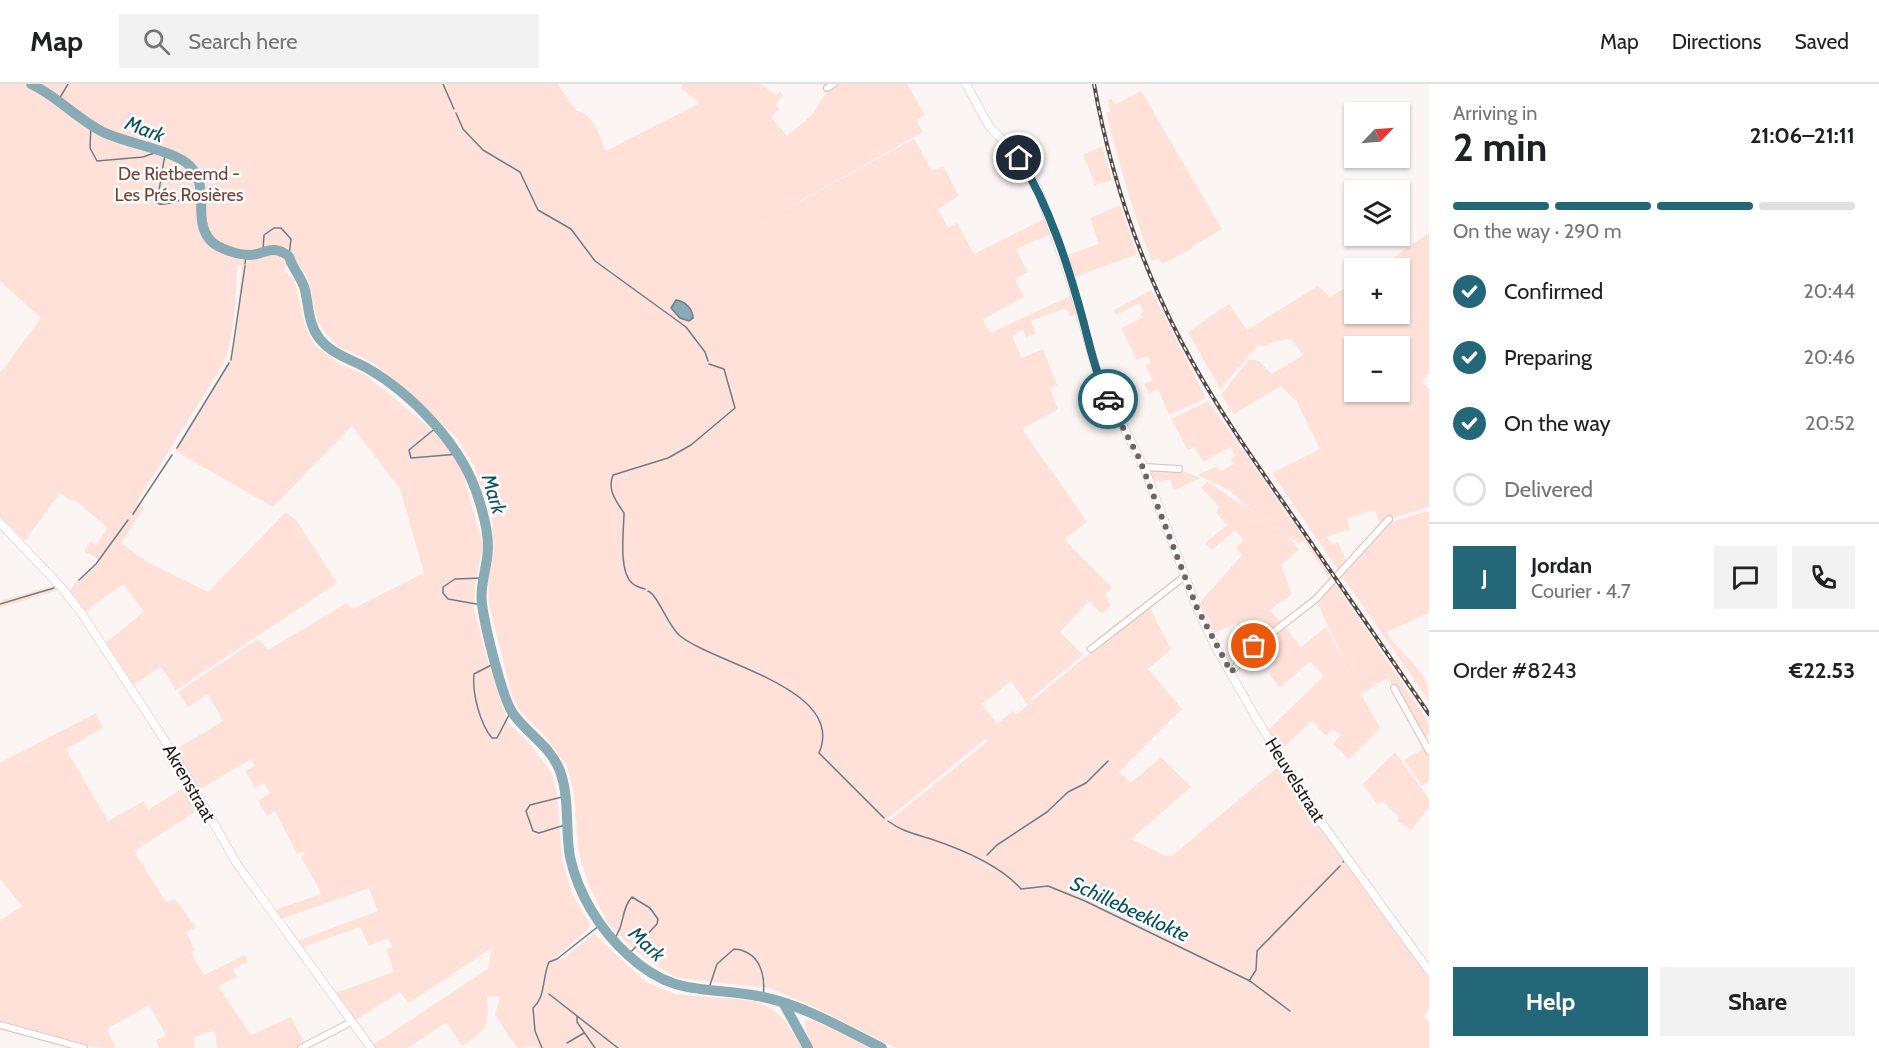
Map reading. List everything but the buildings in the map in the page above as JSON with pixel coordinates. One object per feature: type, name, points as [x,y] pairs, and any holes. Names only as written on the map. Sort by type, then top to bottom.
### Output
[{"type":"street","points":[[827,88],[834,84]]},
{"type":"street","name":"Heuvelstraat","points":[[966,84],[984,118],[1019,158],[1038,189],[1071,282],[1099,379],[1144,467],[1207,628],[1256,719],[1324,826],[1429,971]]},
{"type":"street","points":[[1144,467],[1179,469]]},
{"type":"street","points":[[1231,672],[1254,646],[1316,599],[1389,519]]},
{"type":"street","name":"Akrenstraat","points":[[0,523],[63,589],[82,614],[177,759],[237,864],[371,1048]]},
{"type":"street","points":[[1091,649],[1185,576]]},
{"type":"street","points":[[1394,688],[1429,752]]},
{"type":"street","points":[[301,1048],[351,1022]]},
{"type":"street","points":[[0,1025],[84,1048]]},
{"type":"green space","name":"De Rietbeemd - Les Prés Rosières","points":[[0,84],[557,84],[577,111],[592,121],[606,151],[700,103],[681,89],[682,84],[761,84],[776,95],[780,91],[783,95],[776,104],[779,109],[771,117],[787,136],[812,115],[829,89],[823,84],[907,84],[925,115],[916,120],[923,132],[745,232],[914,139],[932,171],[943,166],[959,196],[938,209],[948,228],[957,223],[974,254],[1044,219],[1050,234],[1016,249],[1028,272],[1015,279],[1024,297],[983,319],[990,333],[1072,295],[1078,314],[1070,317],[1067,310],[1063,309],[1031,321],[1036,333],[1026,337],[1023,330],[1012,336],[1022,358],[1043,349],[1057,385],[1050,388],[1058,409],[1022,429],[1087,522],[1064,539],[1112,588],[1105,594],[1111,606],[1102,614],[1089,601],[1060,632],[1083,655],[1030,699],[1032,701],[1148,605],[1171,649],[1148,669],[1182,709],[1119,772],[1131,783],[1161,757],[1191,787],[1131,839],[1166,856],[1172,856],[1280,765],[1361,884],[1429,977],[1429,1008],[1424,1017],[1429,1021],[1429,1048],[896,1048],[812,1006],[769,988],[677,978],[655,965],[630,946],[608,924],[588,883],[579,854],[574,794],[567,766],[543,734],[520,711],[512,696],[489,604],[488,579],[494,550],[492,519],[474,466],[456,437],[402,386],[372,362],[339,347],[325,333],[317,320],[307,276],[292,256],[284,270],[294,279],[305,325],[314,344],[338,363],[366,375],[423,422],[445,444],[463,474],[483,546],[475,584],[474,609],[488,662],[508,723],[531,745],[552,774],[557,794],[562,859],[572,894],[590,924],[588,929],[557,956],[561,960],[594,934],[646,982],[675,994],[755,1001],[772,1009],[786,1022],[802,1048],[536,1048],[535,1046],[517,1048],[495,1015],[500,997],[487,996],[488,1014],[485,1026],[462,1046],[446,1022],[408,1048],[376,1048],[373,1045],[488,969],[492,948],[409,1003],[400,992],[354,1021],[335,993],[394,972],[386,949],[392,947],[388,938],[369,946],[360,927],[301,948],[297,941],[378,911],[369,888],[281,919],[274,910],[322,894],[301,857],[305,854],[303,851],[297,854],[275,811],[267,816],[258,801],[270,793],[264,783],[255,788],[245,771],[255,766],[251,759],[199,790],[175,750],[223,721],[208,694],[188,707],[178,692],[258,639],[268,650],[347,603],[352,609],[424,573],[400,489],[352,426],[273,507],[175,451],[228,365],[236,332],[242,265],[237,266],[233,327],[224,363],[137,502],[144,508],[121,543],[149,563],[208,592],[286,512],[296,520],[337,583],[176,690],[161,667],[133,685],[105,643],[144,612],[123,584],[85,612],[70,591],[76,582],[101,561],[84,551],[91,541],[96,545],[108,528],[73,499],[71,501],[60,493],[25,541],[0,516],[0,373],[41,318],[0,281]],"holes":[[[1011,681],[1028,705],[1016,715],[1013,711],[997,724],[982,704]],[[985,739],[988,741],[888,822],[886,820]]]},
{"type":"green space","points":[[1141,91],[1222,229],[1162,264],[1158,258],[1152,261],[1145,243],[1106,112],[1110,112],[1108,100],[1111,99],[1116,104]]},
{"type":"green space","points":[[1102,146],[1112,180],[1095,185],[1083,155]]},
{"type":"green space","points":[[1120,205],[1137,254],[1075,277],[1067,255],[1099,244],[1090,218]]},
{"type":"green space","points":[[1429,233],[1429,374],[1421,381],[1429,389],[1429,507],[1393,518],[1381,526],[1375,510],[1347,518],[1350,529],[1326,537],[1333,545],[1338,542],[1347,563],[1339,571],[1272,473],[1320,449],[1297,402],[1281,386],[1234,414],[1221,395],[1249,359],[1259,361],[1272,374],[1303,355],[1291,339],[1272,342],[1263,347],[1259,344],[1220,389],[1188,332],[1229,304],[1247,330],[1318,286],[1330,297],[1344,289],[1344,324],[1410,324],[1410,258],[1393,258]]},
{"type":"green space","points":[[1151,290],[1206,398],[1169,415],[1158,389],[1149,393],[1144,384],[1153,380],[1145,365],[1151,363],[1147,356],[1137,360],[1121,328],[1142,318],[1140,314],[1144,311],[1139,303],[1116,315],[1114,310]]},
{"type":"green space","points":[[1208,401],[1333,579],[1331,581],[1304,541],[1298,543],[1249,509],[1229,490],[1198,475],[1217,466],[1221,471],[1234,464],[1231,459],[1235,456],[1230,447],[1203,462],[1195,447],[1188,450],[1171,419]]},
{"type":"green space","points":[[1149,469],[1180,470],[1201,478],[1174,490],[1170,480],[1154,482]]},
{"type":"green space","points":[[1207,481],[1290,538],[1299,550],[1281,565],[1292,594],[1270,610],[1282,624],[1255,643],[1245,630],[1241,633],[1236,623],[1215,633],[1200,602],[1242,555],[1236,548],[1244,540],[1235,530],[1212,550],[1205,543],[1227,525],[1216,512],[1220,507],[1201,488]]},
{"type":"green space","points":[[1429,511],[1429,613],[1386,632],[1425,679],[1429,701],[1342,576],[1392,521]]},
{"type":"green space","points":[[1335,583],[1429,723],[1429,734],[1424,738],[1387,678],[1361,694],[1380,728],[1349,760],[1333,744],[1341,735],[1333,729],[1326,736],[1312,721],[1281,750],[1268,730],[1324,676],[1310,661],[1280,688],[1269,674],[1275,666],[1253,649],[1285,627],[1301,647],[1326,627],[1352,678],[1317,602]]},
{"type":"green space","points":[[56,585],[59,590],[0,608],[0,601]]},
{"type":"green space","points":[[96,713],[103,728],[66,749],[108,821],[144,801],[148,810],[188,785],[200,809],[134,851],[166,902],[175,899],[196,927],[186,932],[195,950],[191,952],[204,975],[245,955],[248,962],[233,969],[237,977],[218,986],[251,1035],[291,1017],[305,1044],[296,1048],[217,1048],[215,1030],[193,1038],[195,1048],[159,1048],[156,1040],[166,1035],[149,1005],[107,1029],[116,1048],[72,1043],[0,1023],[0,921],[22,906],[0,879],[0,763]]},
{"type":"green space","points":[[1425,748],[1429,754],[1429,781],[1422,786],[1404,760]]},
{"type":"green space","points":[[1395,752],[1429,799],[1429,807],[1411,830],[1397,820],[1399,818],[1383,801],[1377,804],[1363,784]]},
{"type":"green space","points":[[805,1020],[814,1021],[872,1048],[811,1048]]},
{"type":"water","points":[[676,300],[688,306],[693,318],[689,321],[680,318],[671,308]]},
{"type":"waterway","name":"Mark","points":[[31,84],[103,132],[173,155],[190,166],[199,183],[202,223],[210,240],[223,249],[240,254],[255,255],[275,250],[288,256],[304,286],[315,332],[324,344],[384,378],[400,391],[432,421],[458,455],[476,491],[486,525],[488,547],[482,604],[499,679],[514,715],[551,755],[560,771],[565,792],[570,857],[574,871],[584,898],[608,934],[628,955],[661,978],[692,988],[779,1001],[824,1019],[882,1048]]},
{"type":"waterway","points":[[58,101],[68,84]]},
{"type":"waterway","name":"Schillebeeklokte","points":[[443,84],[454,109]]},
{"type":"waterway","name":"Schillebeeklokte","points":[[456,113],[463,129],[483,150],[520,172],[538,210],[571,229],[595,261],[686,327],[705,352],[708,361]]},
{"type":"waterway","points":[[91,124],[90,148],[97,161],[143,157],[157,152]]},
{"type":"waterway","points":[[165,154],[157,203],[172,203],[201,194]]},
{"type":"waterway","points":[[263,250],[264,235],[274,228],[281,228],[291,239],[289,256]]},
{"type":"waterway","points":[[245,264],[246,255]]},
{"type":"waterway","points":[[231,360],[245,266]]},
{"type":"waterway","points":[[177,448],[229,363]]},
{"type":"waterway","name":"Schillebeeklokte","points":[[645,589],[632,583],[625,569],[623,560],[624,513],[613,495],[611,480],[613,475],[668,458],[691,445],[735,408],[724,369],[709,364]]},
{"type":"waterway","points":[[437,427],[409,450],[411,458],[459,454]]},
{"type":"waterway","points":[[133,514],[172,455]]},
{"type":"waterway","points":[[79,580],[96,564],[128,520]]},
{"type":"waterway","points":[[482,605],[448,599],[443,593],[443,587],[455,579],[483,578]]},
{"type":"waterway","points":[[0,604],[54,588]]},
{"type":"waterway","name":"Schillebeeklokte","points":[[648,591],[679,635],[696,646],[772,680],[796,695],[814,711],[822,730],[819,753],[884,818]]},
{"type":"waterway","points":[[497,662],[474,674],[474,690],[478,708],[492,738],[497,738],[511,711]]},
{"type":"waterway","points":[[987,855],[997,845],[1047,812],[1068,792],[1086,783],[1108,761]]},
{"type":"waterway","points":[[566,796],[530,805],[526,811],[533,831],[539,833],[568,824]]},
{"type":"waterway","name":"Schillebeeklokte","points":[[888,821],[903,830],[943,843],[980,859],[1003,873],[1021,889],[1048,886],[1085,901],[1250,981],[1290,1011]]},
{"type":"waterway","points":[[1249,981],[1256,970],[1257,951],[1340,866]]},
{"type":"waterway","points":[[613,940],[632,897],[650,908],[658,919],[657,924],[628,955]]},
{"type":"waterway","points":[[542,1048],[535,1031],[533,1008],[540,998],[549,962],[557,959],[600,925]]},
{"type":"waterway","points":[[708,991],[717,964],[734,949],[750,954],[755,959],[762,973],[763,997]]},
{"type":"waterway","points":[[549,994],[618,1048]]},
{"type":"waterway","name":"Mark","points":[[784,1004],[808,1048]]},
{"type":"waterway","points":[[577,1016],[577,1022],[595,1048]]},
{"type":"waterway","points":[[567,1043],[584,1033]]},
{"type":"railway","points":[[1094,84],[1108,150],[1128,216],[1152,279],[1181,341],[1217,404],[1244,445],[1429,714]]},
{"type":"way so far","points":[[1108,399],[1148,478],[1197,608],[1224,663],[1231,672],[1254,646]]},
{"type":"route","points":[[1019,158],[1038,189],[1071,282],[1099,379],[1108,399]]}]
